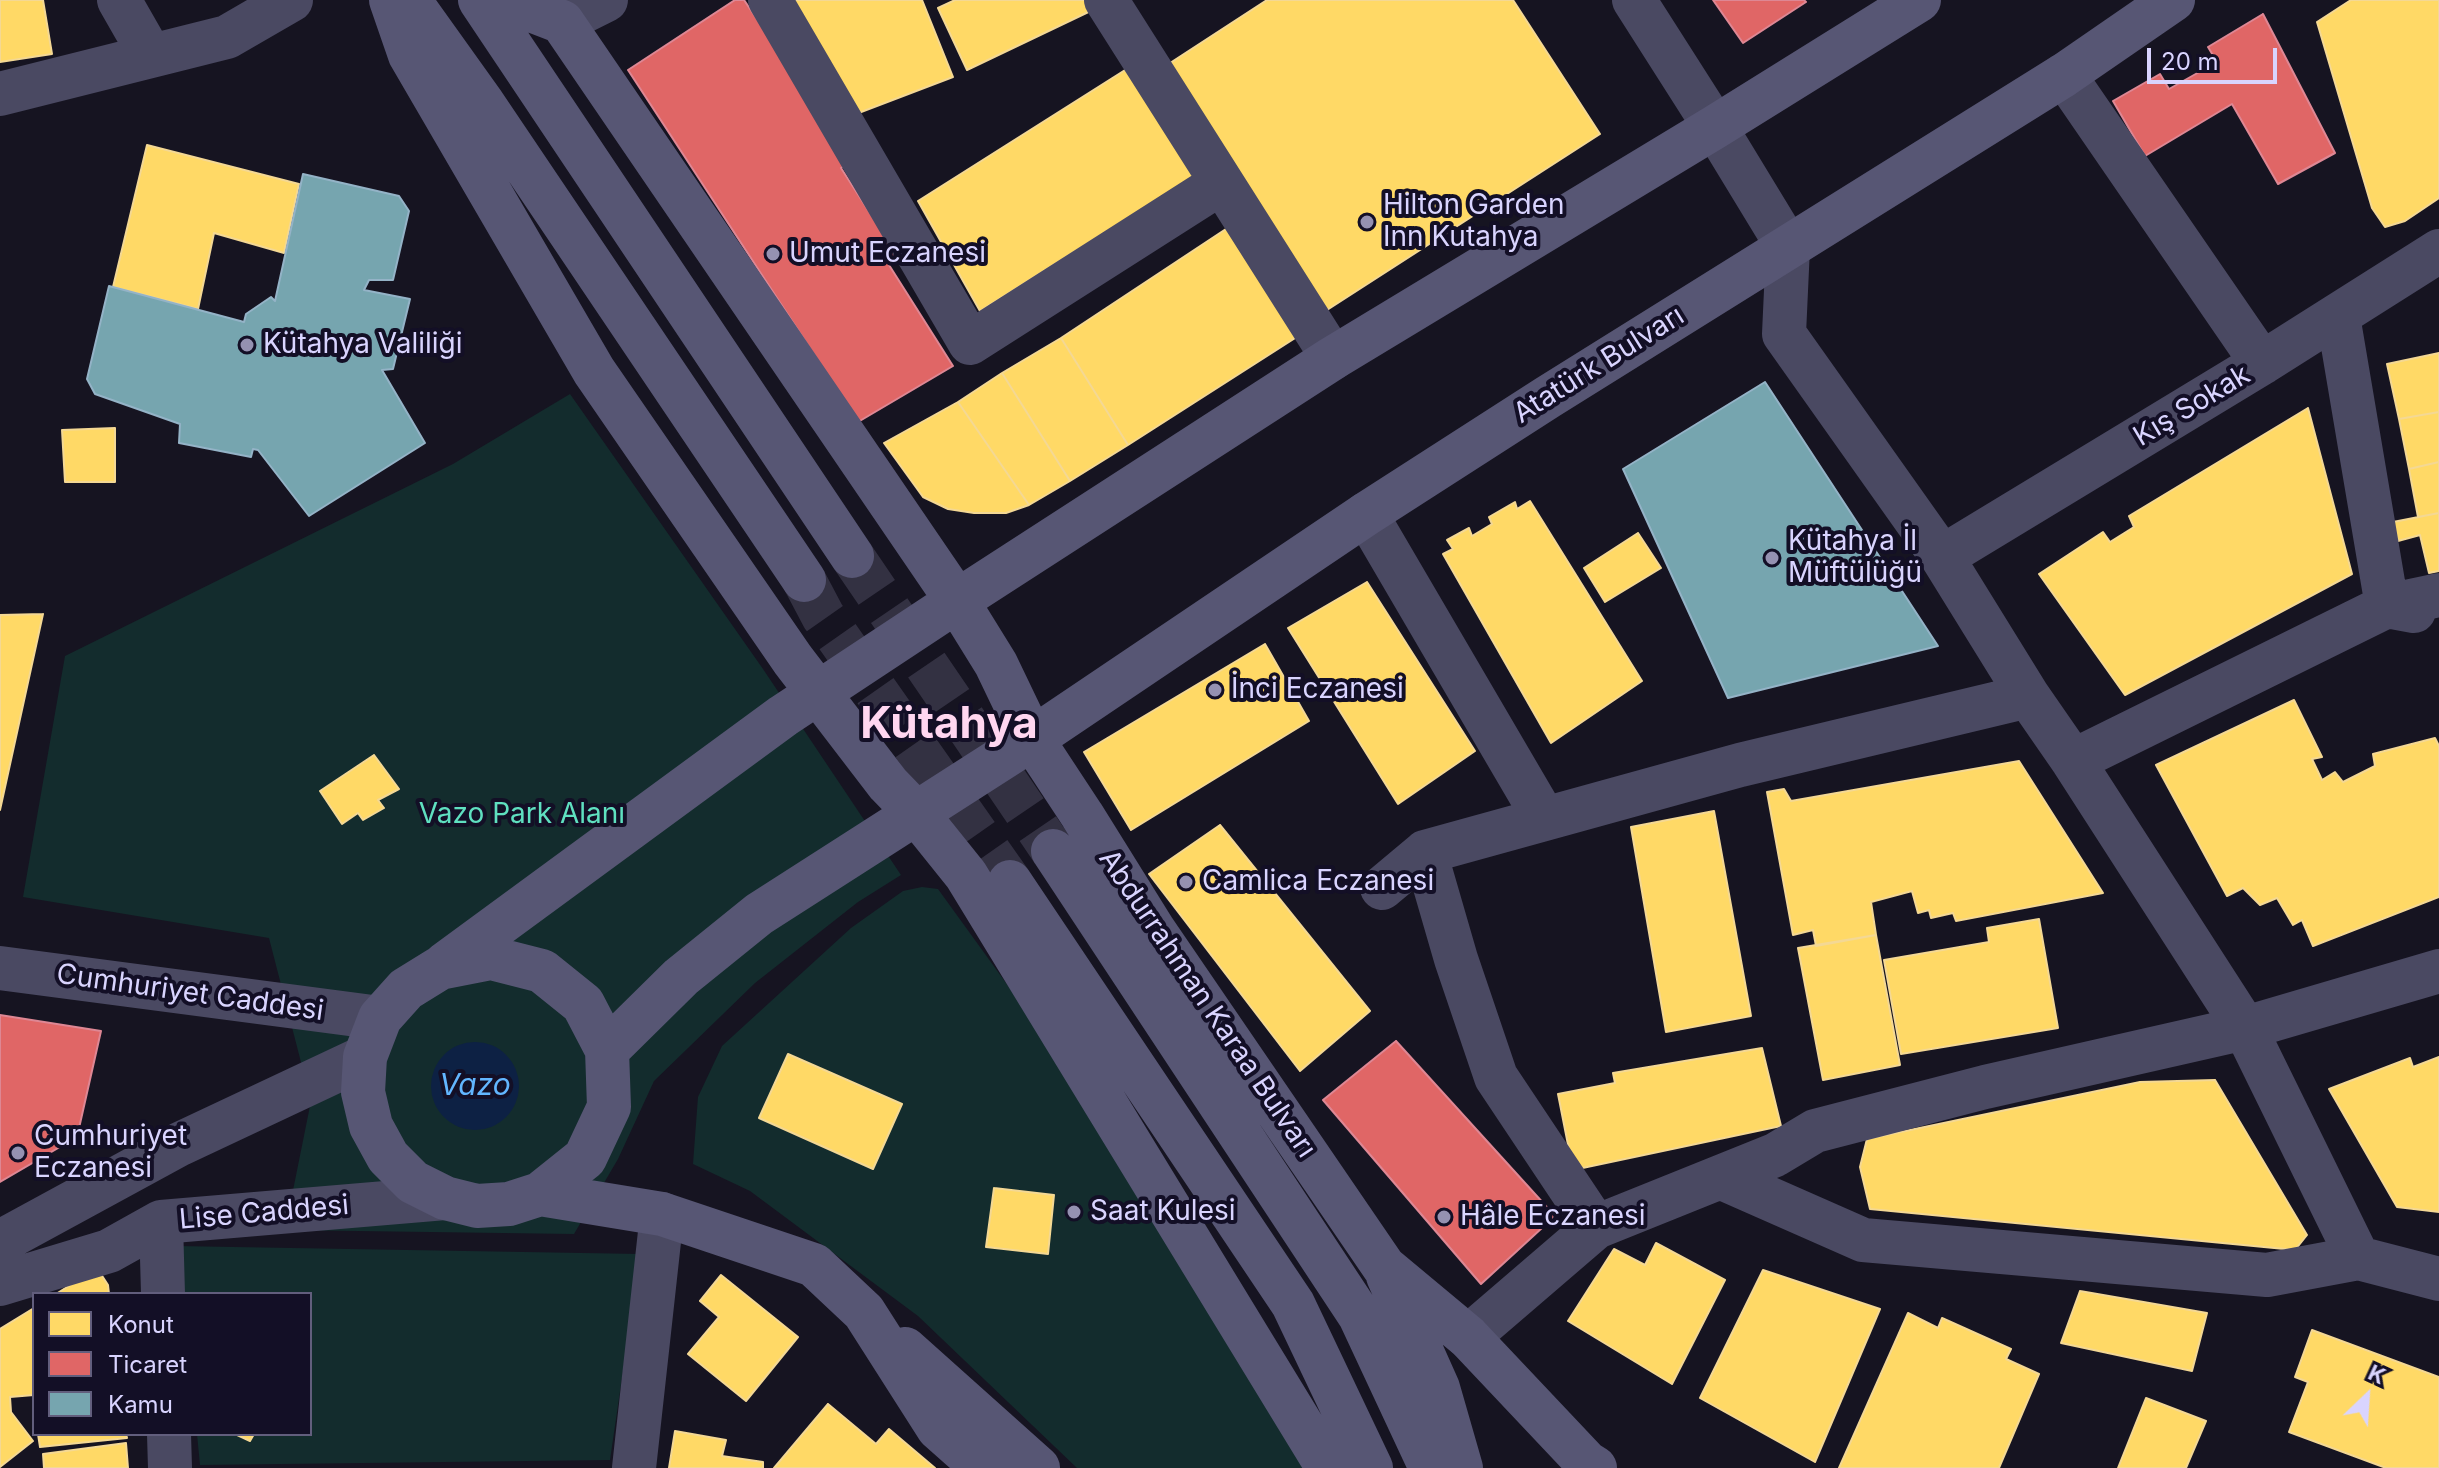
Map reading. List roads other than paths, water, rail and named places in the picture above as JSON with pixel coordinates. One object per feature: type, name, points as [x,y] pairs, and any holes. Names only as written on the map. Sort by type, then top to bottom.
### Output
[{"type":"main road","points":[[391,0],[410,55],[594,371],[818,693],[888,784],[917,814],[966,875],[1328,1468]]},
{"type":"main road","points":[[409,0],[491,114],[804,580]]},
{"type":"main road","points":[[480,0],[852,556]]},
{"type":"main road","points":[[505,0],[562,22]]},
{"type":"main road","points":[[440,968],[491,958],[542,971],[583,1004],[607,1050],[609,1107],[591,1146],[585,1158],[540,1194],[509,1204],[477,1206],[445,1198],[413,1182],[388,1157],[371,1126],[363,1092],[373,1037],[406,989],[440,968],[770,725],[957,601],[1333,358],[1919,0]]},
{"type":"main road","name":"Atatürk Bulvarı","points":[[607,1050],[681,977],[759,914],[1032,739],[1366,514],[2064,75],[2173,0]]},
{"type":"main road","name":"Abdurrahman Karaa Bulvarı","points":[[562,22],[957,601],[996,664],[1032,739],[1153,929],[1384,1267],[1438,1388],[1461,1468]]},
{"type":"main road","points":[[1053,851],[1360,1316],[1431,1468]]},
{"type":"main road","points":[[1010,882],[1293,1304],[1371,1468]]},
{"type":"main road","points":[[540,1194],[662,1214],[814,1265],[1038,1468]]},
{"type":"main road","name":"Abdurrahman Karaa Bulvarı","points":[[1384,1267],[1468,1337],[1595,1468]]},
{"type":"main road","points":[[864,1312],[938,1428],[983,1468]]},
{"type":"street","points":[[119,0],[151,56]]},
{"type":"street","points":[[0,94],[227,37],[291,0]]},
{"type":"street","points":[[562,22],[606,0]]},
{"type":"street","points":[[770,0],[970,343],[1221,183]]},
{"type":"street","points":[[1106,0],[1333,358]]},
{"type":"street","points":[[1634,0],[1788,247],[1784,334],[1942,557],[2028,696],[2245,1028],[2358,1258]]},
{"type":"street","points":[[2064,75],[2262,363]]},
{"type":"street","name":"Kış Sokak","points":[[1942,557],[2262,363],[2439,251]]},
{"type":"street","points":[[2338,316],[2387,606]]},
{"type":"street","points":[[1366,514],[1544,818]]},
{"type":"street","points":[[2073,761],[2387,606],[2439,595]]},
{"type":"street","points":[[2387,606],[2439,616]]},
{"type":"street","points":[[1382,888],[1425,852],[1740,765],[2028,696]]},
{"type":"street","points":[[1425,852],[1456,959],[1496,1077],[1596,1227]]},
{"type":"street","name":"Cumhuriyet Caddesi","points":[[0,968],[373,1037]]},
{"type":"street","points":[[1468,1337],[1596,1227],[1775,1155],[1815,1131],[1985,1087],[2245,1028],[2439,971]]},
{"type":"street","points":[[0,1242],[373,1037]]},
{"type":"street","points":[[1720,1177],[1863,1240],[2267,1275],[2358,1258],[2439,1279]]},
{"type":"street","name":"Lise Caddesi","points":[[0,1284],[109,1251],[161,1222],[445,1198]]},
{"type":"street","points":[[634,1468],[662,1214]]},
{"type":"street","points":[[161,1222],[163,1292]]},
{"type":"street","points":[[169,1436],[170,1468]]},
{"type":"water","name":"Vazo","points":[[475,1042],[492,1046],[506,1055],[515,1069],[519,1086],[515,1103],[506,1117],[492,1126],[475,1130],[458,1126],[444,1117],[435,1103],[431,1086],[435,1069],[444,1055],[458,1046]]},
{"type":"tunnel","points":[[852,556],[1053,851]]},
{"type":"tunnel","points":[[804,580],[823,616],[1010,882]]},
{"type":"place","name":"Hilton Garden Inn Kutahya","points":[[1367,222]]},
{"type":"place","name":"Umut Eczanesi","points":[[773,254]]},
{"type":"place","name":"Kütahya Valiliği","points":[[247,345]]},
{"type":"place","name":"Kütahya İl Müftülüğü","points":[[1772,558]]},
{"type":"place","name":"İnci Eczanesi","points":[[1215,690]]},
{"type":"place","name":"Camlica Eczanesi","points":[[1186,882]]},
{"type":"place","name":"Cumhuriyet Eczanesi","points":[[18,1153]]},
{"type":"place","name":"Saat Kulesi","points":[[1074,1212]]},
{"type":"place","name":"Hâle Eczanesi","points":[[1444,1217]]},
{"type":"district","name":"Kütahya","points":[[949,725]]},
{"type":"park label","name":"Vazo Park Alanı","points":[[522,815]]}]
